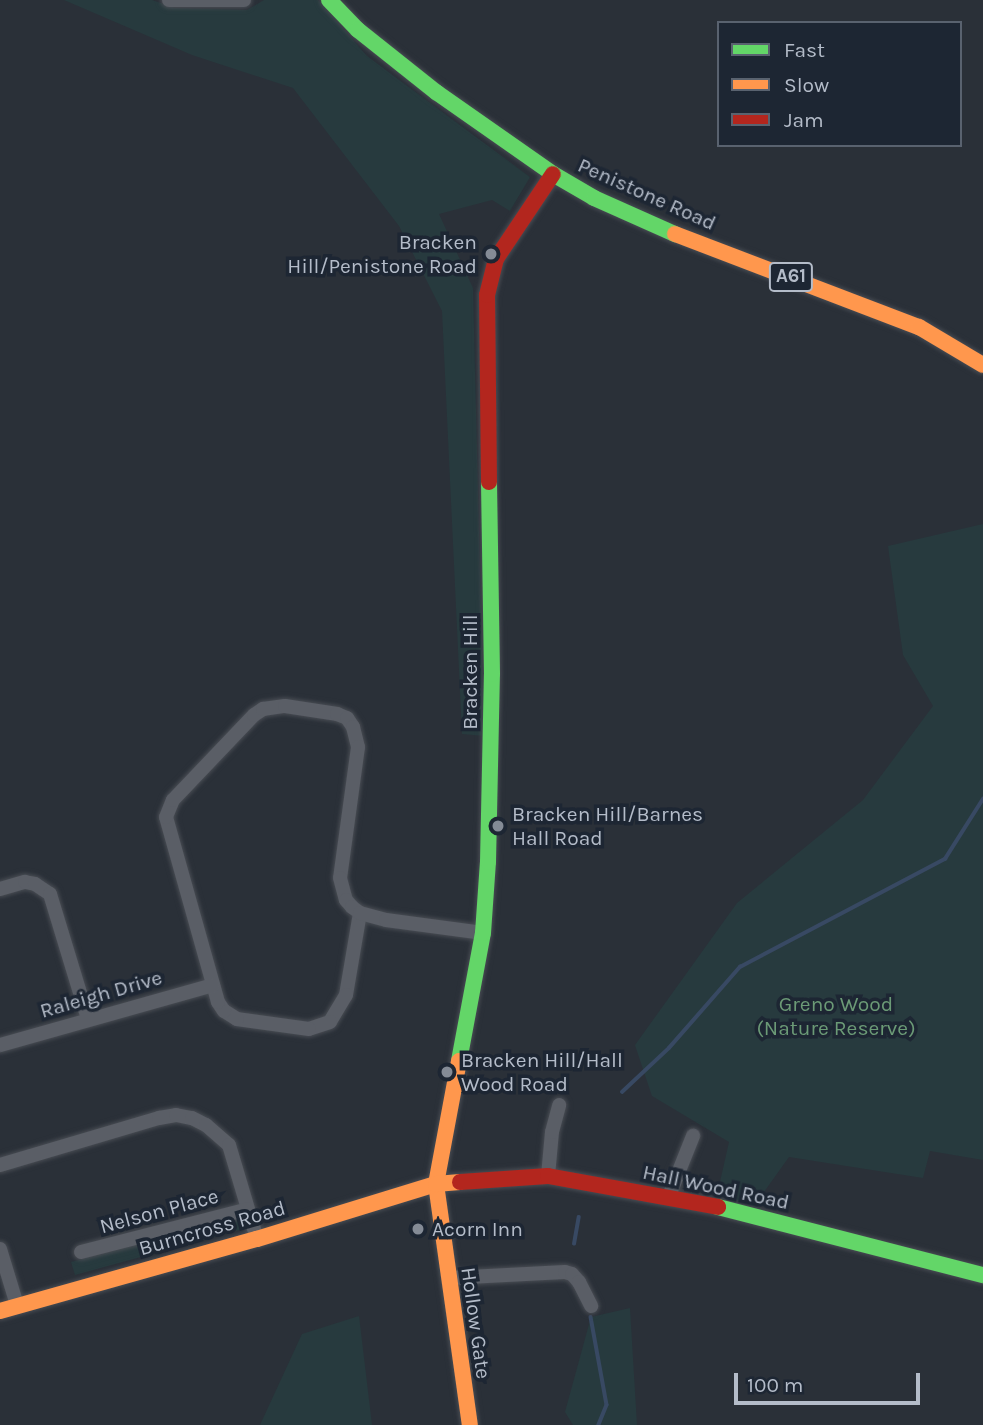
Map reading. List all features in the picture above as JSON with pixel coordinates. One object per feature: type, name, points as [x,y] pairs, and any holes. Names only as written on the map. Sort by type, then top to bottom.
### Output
[{"type":"main road","name":"Penistone Road","points":[[329,0],[358,30],[436,92],[553,174],[594,198],[650,224],[919,327],[983,365]]},
{"type":"main road","name":"Bracken Hill","points":[[436,1184],[483,933],[488,862],[492,674],[487,295],[496,259],[553,174]]},
{"type":"main road","name":"Hall Wood Road","points":[[436,1184],[548,1176],[669,1196],[775,1220],[983,1275]]},
{"type":"main road","name":"Burncross Road","points":[[0,1311],[257,1239],[436,1184]]},
{"type":"main road","name":"Hollow Gate","points":[[436,1184],[470,1425]]},
{"type":"street","points":[[169,0],[244,0]]},
{"type":"street","points":[[360,913],[346,995],[337,1015],[321,1027],[309,1030],[237,1019],[224,1011],[213,985],[166,817],[173,800],[254,715],[263,709],[285,706],[337,714],[347,718],[353,727],[358,747],[340,878],[346,900],[360,913],[386,920],[483,933]]},
{"type":"street","points":[[0,889],[25,882],[35,884],[50,894],[88,1019]]},
{"type":"street","name":"Raleigh Drive","points":[[0,1045],[213,985]]},
{"type":"street","points":[[548,1176],[550,1144],[559,1105]]},
{"type":"street","points":[[0,1165],[159,1118],[184,1117],[206,1125],[229,1145],[257,1239]]},
{"type":"street","points":[[669,1196],[693,1136]]},
{"type":"street","name":"Nelson Place","points":[[81,1252],[248,1209]]},
{"type":"street","points":[[0,1249],[17,1305]]},
{"type":"street","points":[[449,1278],[565,1272],[572,1274],[579,1282],[591,1306]]},
{"type":"green space","points":[[64,0],[152,0],[175,8],[247,10],[264,0],[318,0],[367,56],[530,177],[510,211],[492,200],[439,214],[473,288],[484,736],[462,734],[442,311],[399,226],[293,88],[192,55]]},
{"type":"green space","name":"Greno Wood (Nature Reserve)","points":[[983,524],[983,1160],[930,1151],[923,1178],[789,1157],[754,1206],[717,1195],[729,1142],[652,1096],[635,1045],[737,903],[863,800],[933,706],[903,655],[888,546]]},
{"type":"green space","points":[[238,1218],[245,1221],[247,1228],[75,1275],[71,1262]]},
{"type":"green space","points":[[630,1308],[637,1425],[573,1425],[565,1412],[591,1317]]},
{"type":"green space","points":[[359,1316],[372,1425],[260,1425],[302,1334]]},
{"type":"waterway","points":[[622,1092],[669,1048],[740,967],[945,859],[983,799]]},
{"type":"waterway","points":[[574,1244],[579,1217]]},
{"type":"waterway","points":[[591,1317],[607,1405],[599,1425]]},
{"type":"traffic: fast","points":[[329,0],[358,30],[436,92],[553,174],[594,198],[675,234]]},
{"type":"traffic: fast","points":[[459,1061],[483,933],[488,862],[492,674],[489,482]]},
{"type":"traffic: fast","points":[[718,1207],[983,1275]]},
{"type":"traffic: slow","points":[[675,234],[919,327],[983,365]]},
{"type":"traffic: slow","points":[[459,1061],[436,1184],[470,1425]]},
{"type":"traffic: slow","points":[[0,1311],[257,1239],[436,1184],[460,1182]]},
{"type":"traffic: jam","points":[[489,482],[487,295],[496,259],[553,174]]},
{"type":"traffic: jam","points":[[460,1182],[548,1176],[718,1207]]},
{"type":"place","name":"Bracken Hill/Penistone Road","points":[[491,254]]},
{"type":"place","name":"Bracken Hill/Barnes Hall Road","points":[[498,826]]},
{"type":"place","name":"Bracken Hill/Hall Wood Road","points":[[447,1072]]},
{"type":"place","name":"Acorn Inn","points":[[418,1229]]}]
